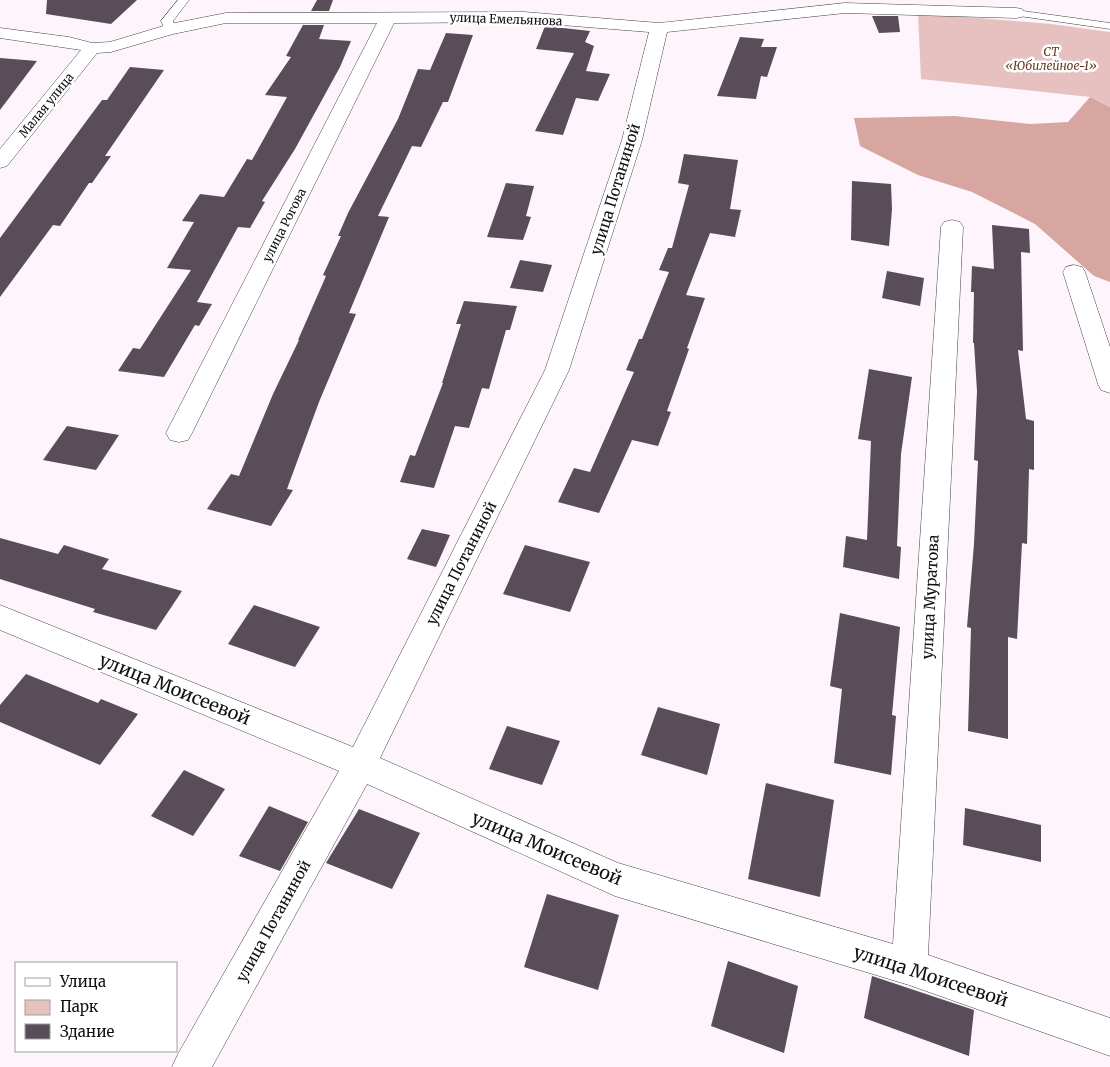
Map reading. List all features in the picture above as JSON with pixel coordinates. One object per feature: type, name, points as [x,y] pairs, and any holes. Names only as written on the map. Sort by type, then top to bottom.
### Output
[{"type":"street","name":"улица Емельянова","points":[[0,33],[69,42],[92,48],[111,47],[170,30],[226,18],[524,17],[659,28],[845,8],[1016,13]]},
{"type":"street","name":"улица Рогова","points":[[178,433],[389,16]]},
{"type":"street","name":"улица Потаниной","points":[[191,1067],[360,765],[557,370],[632,140],[659,28]]},
{"type":"street","name":"Малая улица","points":[[0,162],[92,48]]},
{"type":"street","name":"улица Муратова","points":[[909,967],[952,227]]},
{"type":"street","points":[[1074,272],[1110,384]]},
{"type":"street","name":"улица Моисеевой","points":[[0,617],[360,765],[615,879],[909,967],[1110,1037]]},
{"type":"lane","points":[[170,30],[167,21],[184,0]]},
{"type":"lane","points":[[1016,13],[1110,26]]},
{"type":"green space","name":"СТ «Юбилейное-1»","points":[[918,13],[1051,24],[1110,32],[1110,107],[1090,97],[921,79]]},
{"type":"shaded area","points":[[1090,97],[1110,107],[1110,282],[1094,276],[1035,224],[972,192],[918,175],[860,146],[854,118],[955,116],[1030,124],[1068,122]]},
{"type":"building","points":[[47,0],[137,0],[111,24],[46,14]]},
{"type":"building","points":[[317,0],[333,0],[329,11],[311,11]]},
{"type":"building","points":[[872,16],[898,16],[900,32],[879,33]]},
{"type":"building","points":[[303,25],[324,25],[319,39],[351,41],[340,67],[295,149],[262,201],[265,202],[250,228],[238,227],[197,302],[212,304],[199,326],[195,325],[164,377],[118,371],[133,348],[140,349],[191,270],[167,268],[194,222],[182,221],[200,194],[224,197],[247,159],[252,160],[287,97],[265,95],[291,57],[286,56]]},
{"type":"building","points":[[545,26],[590,31],[585,42],[594,46],[586,71],[610,74],[598,101],[576,98],[563,135],[535,131],[574,53],[536,49]]},
{"type":"building","points":[[446,33],[473,35],[448,102],[443,102],[421,147],[412,146],[378,216],[389,217],[349,313],[356,314],[319,402],[287,489],[293,490],[271,526],[207,509],[231,474],[239,476],[273,394],[299,340],[326,276],[323,275],[341,236],[338,236],[348,213],[398,119],[418,69],[430,70]]},
{"type":"building","points":[[740,37],[764,39],[761,47],[777,47],[767,77],[761,76],[756,99],[717,96]]},
{"type":"building","points":[[0,58],[37,61],[0,110]]},
{"type":"building","points":[[130,67],[164,70],[105,156],[111,156],[92,183],[89,183],[60,226],[53,225],[0,297],[0,238],[102,100],[107,100]]},
{"type":"building","points":[[684,154],[738,160],[730,209],[741,210],[735,237],[710,233],[686,295],[705,298],[667,411],[671,412],[658,446],[632,440],[599,513],[558,502],[574,468],[590,472],[634,372],[626,370],[639,339],[642,339],[669,272],[659,270],[668,248],[672,248],[689,185],[678,183]]},
{"type":"building","points":[[852,181],[891,184],[892,209],[889,246],[851,240]]},
{"type":"building","points":[[506,183],[534,186],[526,216],[531,217],[523,240],[487,237]]},
{"type":"building","points":[[992,225],[1029,229],[1030,253],[1021,252],[1023,351],[1018,350],[1026,419],[1034,421],[1034,470],[1029,469],[1027,544],[1022,543],[1017,639],[1008,637],[1008,739],[968,731],[971,628],[967,627],[978,461],[974,460],[977,391],[973,343],[974,292],[971,292],[972,266],[994,269]]},
{"type":"building","points":[[520,260],[552,265],[543,292],[510,288]]},
{"type":"building","points":[[887,271],[924,278],[920,306],[882,298]]},
{"type":"building","points":[[464,301],[517,306],[510,330],[506,330],[489,389],[482,388],[469,428],[455,426],[434,488],[400,482],[410,455],[415,456],[443,383],[461,324],[456,324]]},
{"type":"building","points":[[869,369],[912,377],[901,454],[897,546],[901,547],[899,579],[843,567],[846,536],[867,540],[871,441],[858,439]]},
{"type":"building","points":[[67,426],[119,435],[96,470],[43,460]]},
{"type":"building","points":[[422,529],[450,535],[436,567],[407,559]]},
{"type":"building","points":[[0,538],[58,554],[64,545],[109,559],[102,569],[182,591],[156,630],[93,612],[95,609],[0,579]]},
{"type":"building","points":[[525,545],[590,562],[570,612],[503,594]]},
{"type":"building","points":[[254,605],[320,627],[295,667],[228,644]]},
{"type":"building","points":[[840,613],[900,627],[892,715],[896,716],[891,775],[834,763],[842,689],[830,686]]},
{"type":"building","points":[[26,674],[98,703],[101,699],[138,714],[100,765],[0,722],[0,705]]},
{"type":"building","points":[[658,707],[720,724],[707,775],[641,755]]},
{"type":"building","points":[[507,726],[560,741],[542,785],[489,769]]},
{"type":"building","points":[[184,770],[225,789],[193,836],[151,816]]},
{"type":"building","points":[[766,783],[834,800],[820,897],[748,879]]},
{"type":"building","points":[[269,806],[308,822],[280,871],[239,856]]},
{"type":"building","points":[[965,808],[1041,825],[1041,862],[963,845]]},
{"type":"building","points":[[359,809],[420,833],[392,889],[326,863]]},
{"type":"building","points":[[547,894],[619,915],[598,990],[524,967]]},
{"type":"building","points":[[728,961],[798,986],[784,1053],[711,1026]]},
{"type":"building","points":[[872,976],[974,1010],[969,1056],[864,1018]]}]
